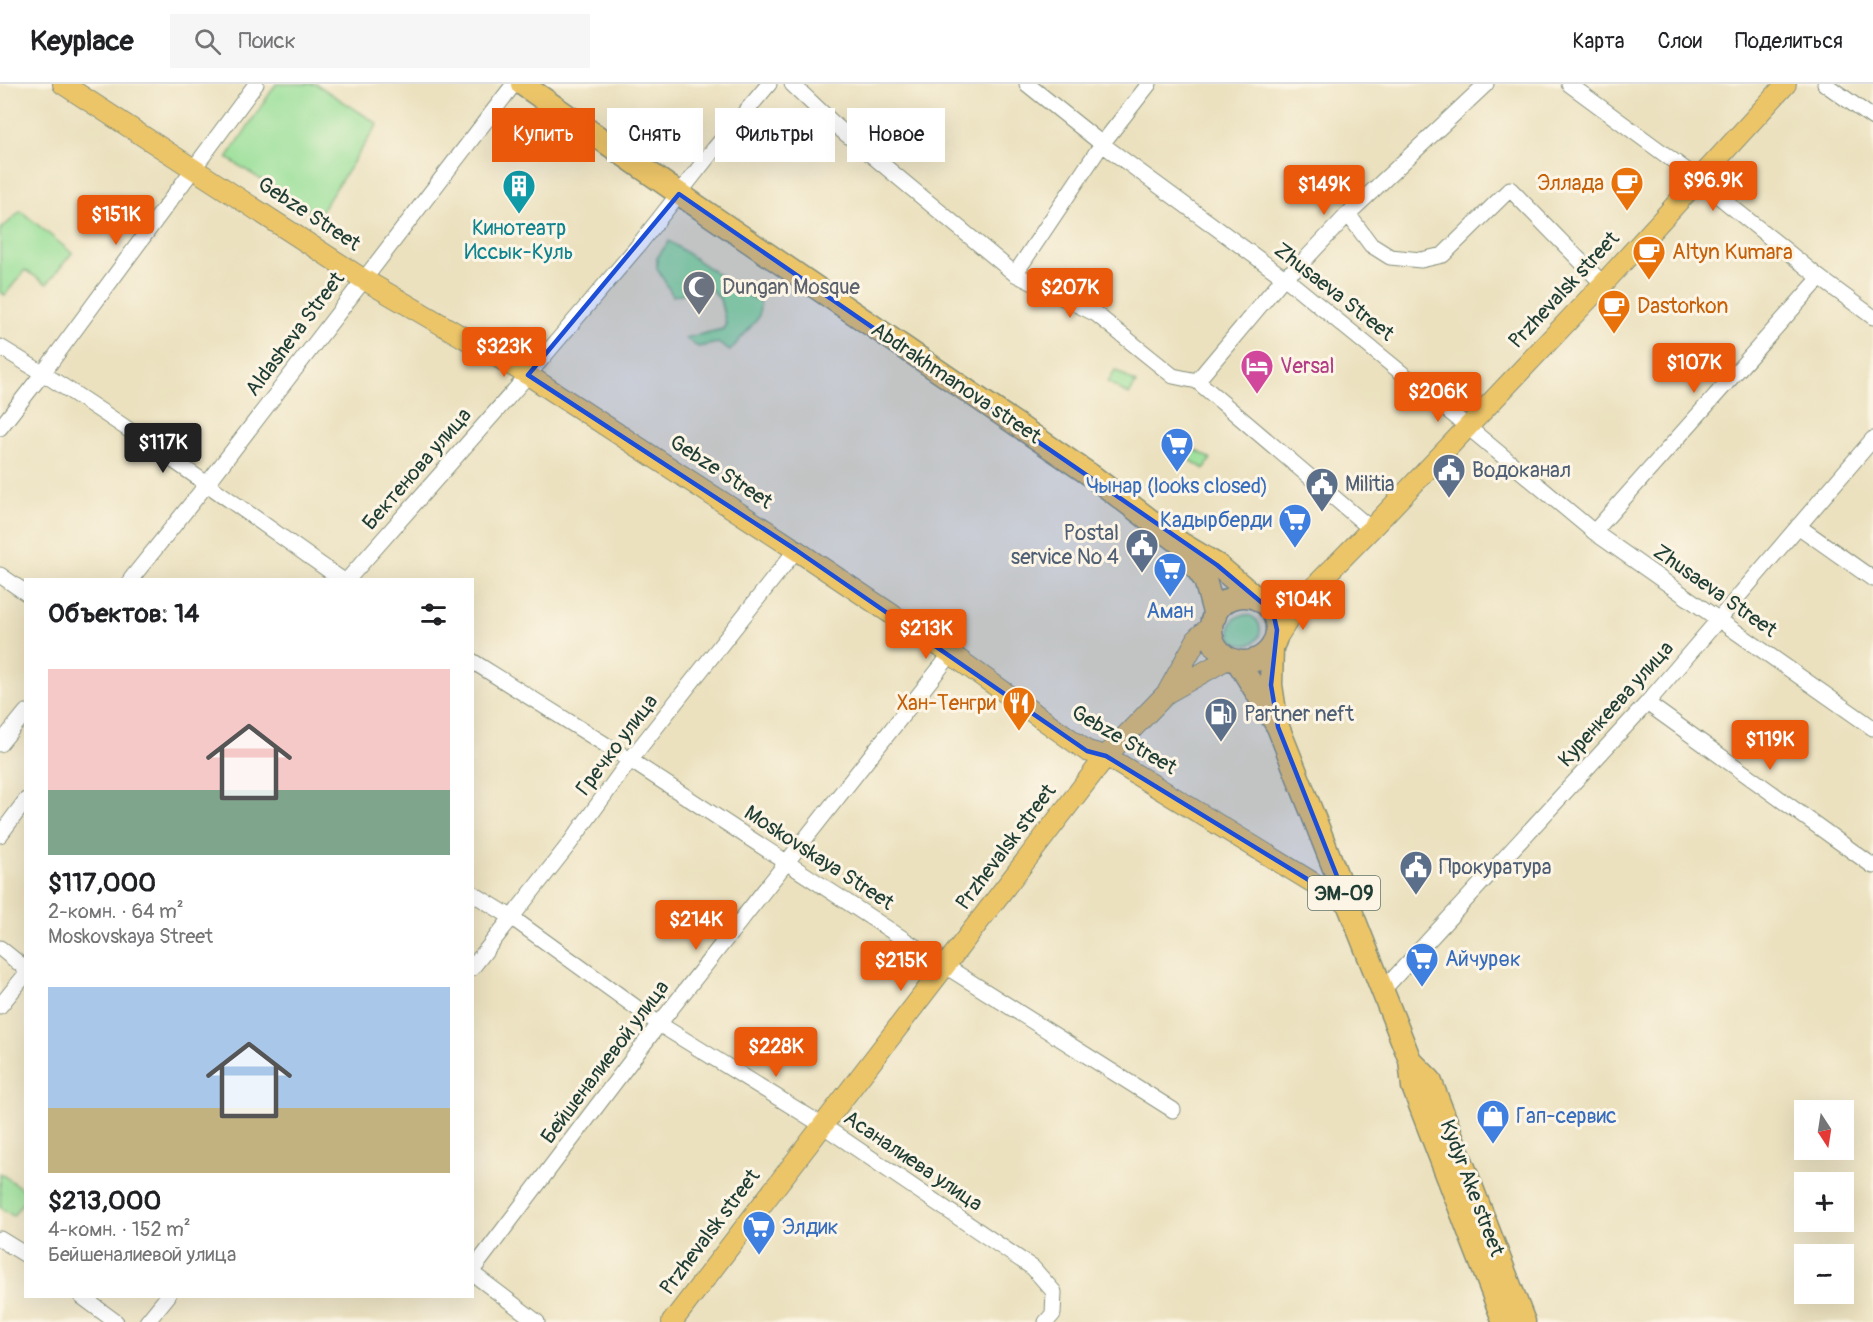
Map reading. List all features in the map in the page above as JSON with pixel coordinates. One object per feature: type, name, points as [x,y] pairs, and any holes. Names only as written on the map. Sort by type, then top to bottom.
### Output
[{"type":"highway","name":"Abdrakhmanova street","points":[[522,84],[1092,476],[1180,543]]},
{"type":"highway","name":"ЭМ-09","points":[[1180,543],[1217,565],[1264,603],[1276,621],[1274,643]]},
{"type":"highway","name":"ЭМ-09","points":[[1180,543],[1205,580],[1213,620],[1212,635],[1215,645],[1234,660]]},
{"type":"highway","points":[[1213,620],[1220,607],[1236,598],[1252,597],[1264,603]]},
{"type":"highway","points":[[1234,660],[1248,662],[1257,659],[1274,643]]},
{"type":"highway","name":"Kydyr Ake street","points":[[1274,643],[1271,685],[1278,727]]},
{"type":"highway","name":"Kydyr Ake street","points":[[1234,660],[1278,727],[1410,1060],[1413,1087],[1504,1322]]},
{"type":"highway","name":"Kydyr Ake street","points":[[1410,1060],[1430,1080],[1524,1322]]},
{"type":"main road","name":"Gebze Street","points":[[63,84],[363,279],[528,375],[951,654],[1087,751],[1106,756],[1348,904]]},
{"type":"main road","name":"Przhevalsk street","points":[[1274,643],[1299,603],[1603,284],[1786,84]]},
{"type":"main road","points":[[1264,603],[1299,603]]},
{"type":"main road","name":"Przhevalsk street","points":[[672,1322],[1106,756],[1167,693],[1198,637],[1213,620]]},
{"type":"main road","name":"Przhevalsk street","points":[[1167,693],[1234,660]]},
{"type":"street","points":[[0,428],[256,84]]},
{"type":"street","name":"Aldasheva Street","points":[[132,578],[207,484],[513,84]]},
{"type":"street","name":"Бектенова улица","points":[[349,578],[528,375],[769,84]]},
{"type":"street","points":[[792,84],[835,125],[1015,274],[1096,314],[1173,376],[1197,381],[1371,529]]},
{"type":"street","name":"Zhusaeva Street","points":[[1027,84],[1102,144],[1284,277],[1594,532],[1873,728]]},
{"type":"street","points":[[1015,274],[1102,144],[1149,84]]},
{"type":"street","points":[[1197,381],[1284,277],[1298,267],[1348,214],[1486,84]]},
{"type":"street","points":[[1569,84],[1700,180],[1820,278],[1873,317]]},
{"type":"street","points":[[1825,84],[1873,118]]},
{"type":"street","points":[[1348,214],[1371,245],[1390,257],[1421,260],[1443,255],[1510,189],[1603,284]]},
{"type":"street","points":[[1594,532],[1820,278]]},
{"type":"street","points":[[0,347],[43,373],[207,484],[340,578]]},
{"type":"street","name":"Куренкеева улица","points":[[1383,990],[1647,703],[1873,439]]},
{"type":"street","points":[[1798,526],[1873,579]]},
{"type":"street","name":"Гречко улица","points":[[474,965],[570,843],[630,760],[796,550]]},
{"type":"street","points":[[0,575],[24,592]]},
{"type":"street","name":"Бейшеналиевой улица","points":[[474,1269],[659,1024],[951,654]]},
{"type":"street","name":"Moskovskaya Street","points":[[474,663],[630,760],[945,966],[1173,1110]]},
{"type":"street","points":[[1647,703],[1873,866]]},
{"type":"street","points":[[0,744],[24,714]]},
{"type":"street","points":[[0,835],[24,803]]},
{"type":"street","name":"Асаналиева улица","points":[[474,894],[511,918],[659,1024],[822,1125],[1033,1268],[1054,1292],[1053,1314],[1046,1322]]},
{"type":"street","points":[[0,948],[24,967]]},
{"type":"street","points":[[0,1006],[24,976]]},
{"type":"street","points":[[0,1239],[24,1254]]},
{"type":"street","points":[[474,1274],[537,1322]]},
{"type":"street","points":[[84,1298],[116,1322]]},
{"type":"street","points":[[147,1322],[166,1298]]},
{"type":"highlighted area","points":[[679,194],[1217,565],[1273,612],[1277,630],[1271,685],[1278,727],[1348,904],[1106,756],[1087,751],[796,550],[528,375]]},
{"type":"green space","points":[[276,84],[316,84],[378,124],[318,216],[227,158]]},
{"type":"green space","points":[[21,211],[72,253],[47,284],[25,270],[5,295],[0,292],[0,230]]},
{"type":"green space","points":[[669,241],[760,303],[759,317],[730,351],[718,343],[698,347],[685,338],[723,329],[726,324],[720,299],[709,287],[673,296],[657,268],[657,258]]},
{"type":"green space","points":[[1115,370],[1136,383],[1129,395],[1108,382]]},
{"type":"green space","points":[[1194,449],[1211,459],[1204,469],[1187,458]]},
{"type":"green space","points":[[1245,615],[1256,619],[1260,630],[1256,641],[1245,645],[1234,641],[1230,630],[1234,619]]},
{"type":"green space","points":[[0,1173],[24,1190],[24,1200],[13,1216],[0,1207]]},
{"type":"place","name":"Эллада","points":[[1627,212]]},
{"type":"place","name":"Кинотеатр Иссык-Куль","points":[[519,215]]},
{"type":"place","name":"Altyn Kumara","points":[[1649,281]]},
{"type":"place","name":"Dungan Mosque","points":[[699,316]]},
{"type":"place","name":"Dastorkon","points":[[1614,335]]},
{"type":"place","name":"Versal","points":[[1257,395]]},
{"type":"place","name":"Чынар (looks closed)","points":[[1177,473]]},
{"type":"place","name":"Водоканал","points":[[1449,499]]},
{"type":"place","name":"Militia","points":[[1322,513]]},
{"type":"place","name":"Кадырберди","points":[[1295,549]]},
{"type":"place","name":"Postal service № 4","points":[[1142,574]]},
{"type":"place","name":"Аман","points":[[1170,598]]},
{"type":"place","name":"Хан-Тенгри","points":[[1019,732]]},
{"type":"place","name":"Partner neft","points":[[1221,743]]},
{"type":"place","name":"Прокуратура","points":[[1416,896]]},
{"type":"place","name":"Айчурөк","points":[[1422,988]]},
{"type":"place","name":"Гап-сервис","points":[[1493,1145]]},
{"type":"place","name":"Элдик","points":[[759,1256]]}]
